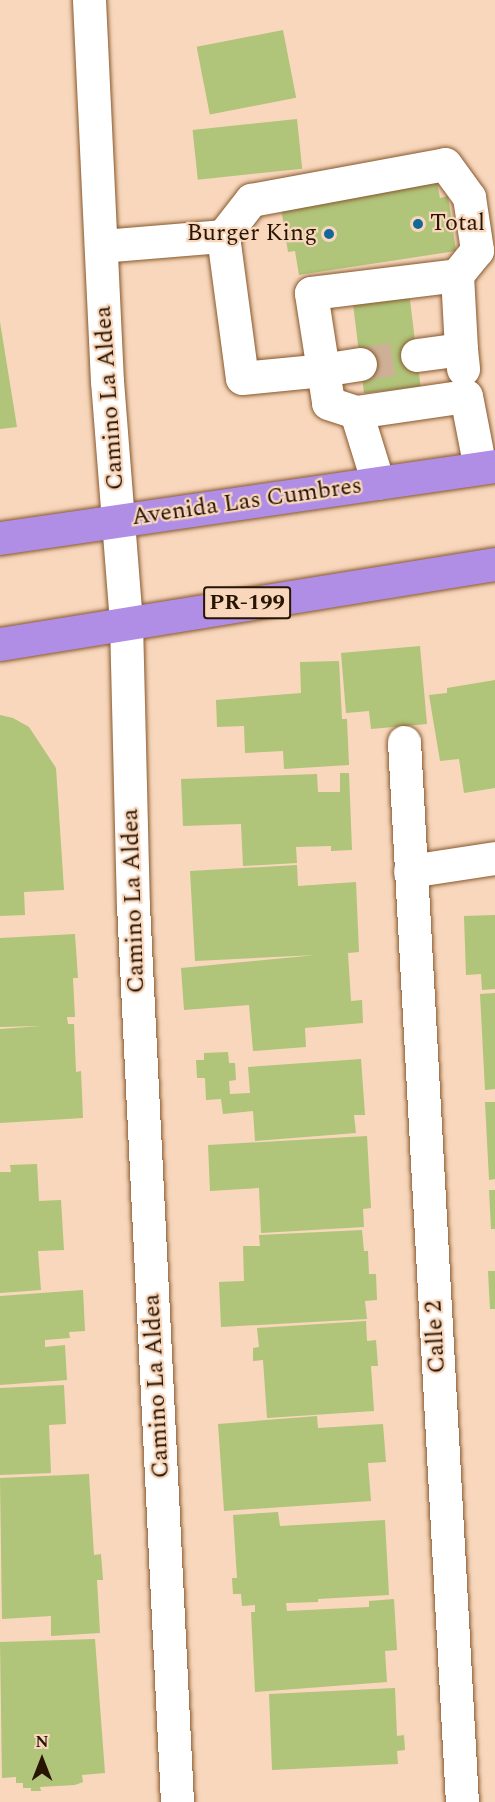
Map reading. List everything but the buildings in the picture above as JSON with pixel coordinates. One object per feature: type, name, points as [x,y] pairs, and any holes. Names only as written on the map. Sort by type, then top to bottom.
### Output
[{"type":"highway","name":"Avenida Las Cumbres","points":[[0,538],[488,467]]},
{"type":"highway","name":"PR-199","points":[[0,644],[495,564]]},
{"type":"street","name":"Camino La Aldea","points":[[89,0],[107,392],[126,622],[133,905],[177,1802]]},
{"type":"street","points":[[360,364],[242,378],[223,236],[251,200],[445,164],[469,197],[477,250],[457,275],[466,396],[488,467]]},
{"type":"street","points":[[100,246],[223,236]]},
{"type":"street","points":[[457,275],[311,293],[328,403],[356,412],[466,396]]},
{"type":"street","points":[[417,355],[461,349]]},
{"type":"street","points":[[356,412],[378,483]]},
{"type":"street","name":"Calle 2","points":[[404,742],[462,1802]]},
{"type":"street","points":[[410,871],[495,858]]},
{"type":"tunnel","points":[[360,364],[417,355]]},
{"type":"place","name":"Total","points":[[418,224]]},
{"type":"place","name":"Burger King","points":[[329,234]]}]
